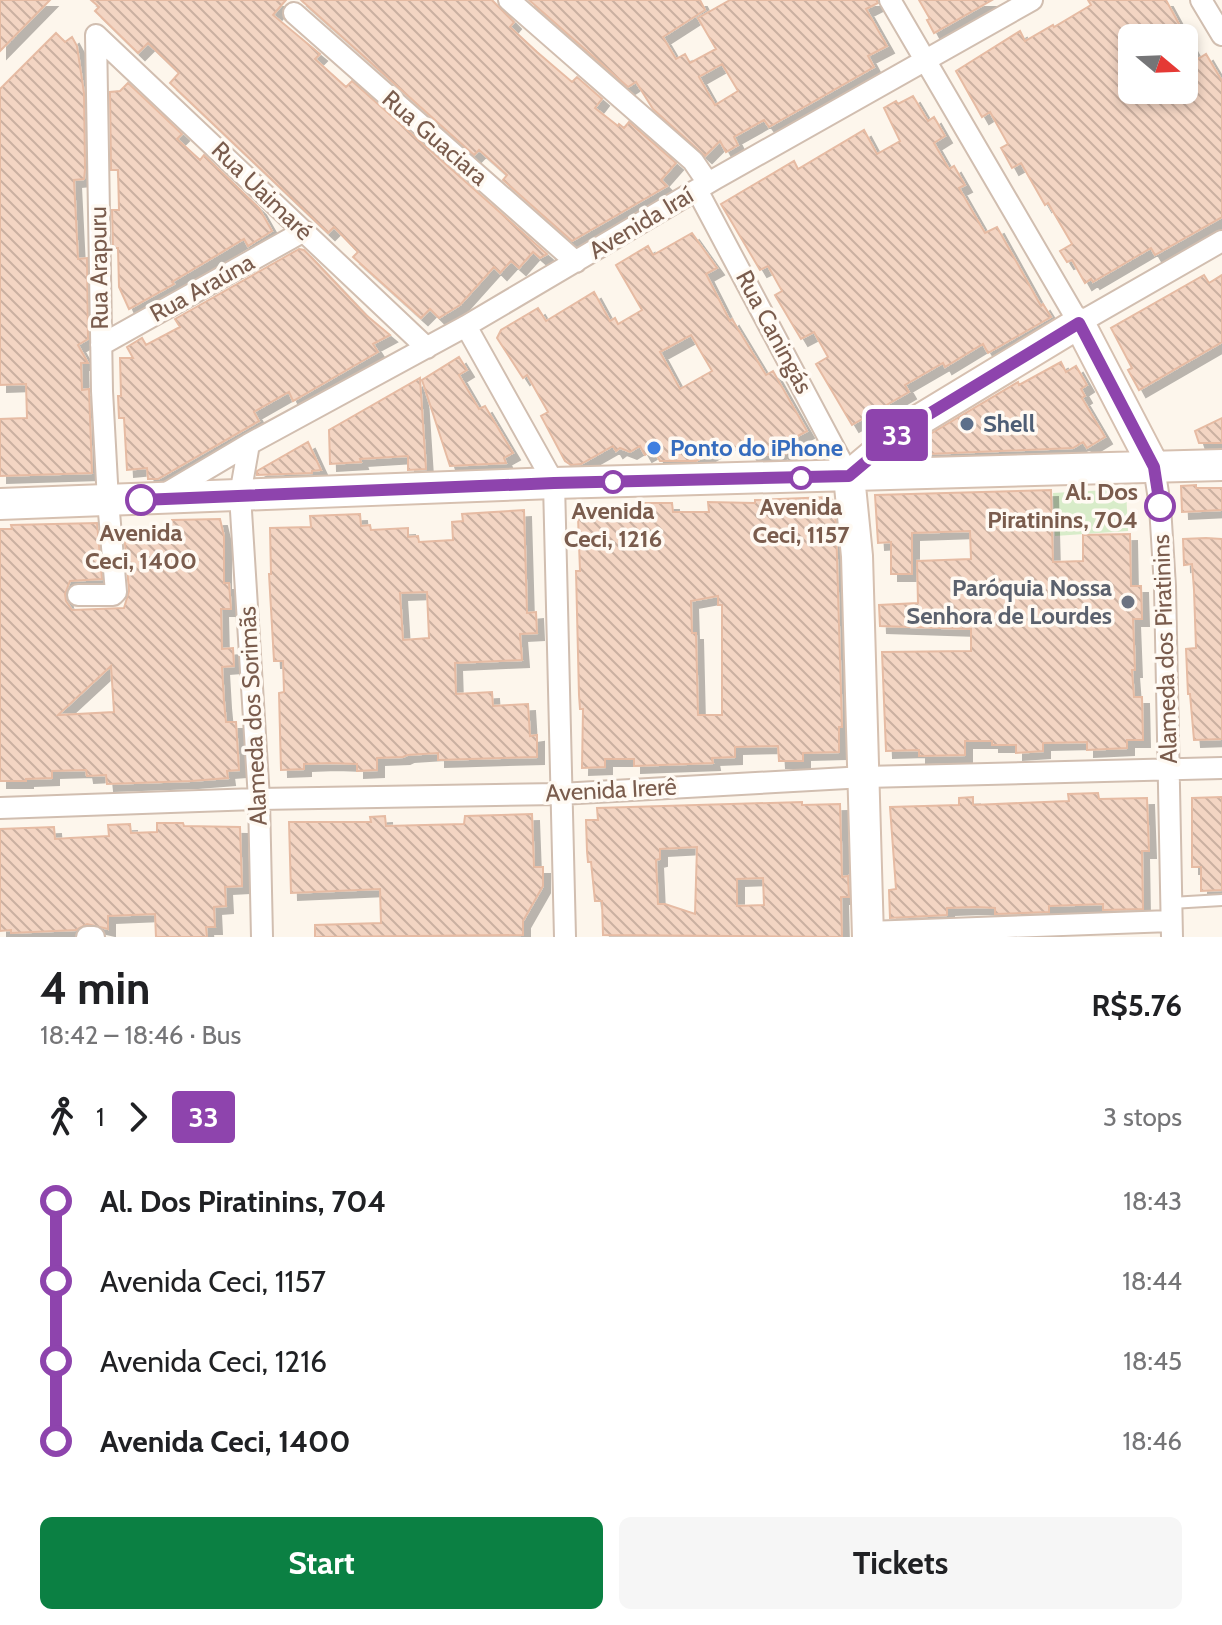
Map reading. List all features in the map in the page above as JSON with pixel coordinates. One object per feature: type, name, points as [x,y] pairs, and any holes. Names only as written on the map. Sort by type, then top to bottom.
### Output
[{"type":"street","name":"Rua Caningás","points":[[509,0],[693,161],[703,187],[849,476]]},
{"type":"street","name":"Alameda dos Piratinins","points":[[890,0],[1079,323],[1154,467],[1160,506],[1165,587],[1172,920]]},
{"type":"street","name":"Avenida Iraí","points":[[158,499],[249,444],[466,326],[1032,0]]},
{"type":"street","points":[[1201,0],[1222,35]]},
{"type":"street","name":"Rua Guaciara","points":[[294,13],[576,262]]},
{"type":"street","name":"Rua Uaimaré","points":[[96,35],[427,348]]},
{"type":"street","name":"Rua Arapuru","points":[[78,595],[116,594],[101,345],[96,35]]},
{"type":"street","name":"Rua Araúna","points":[[101,345],[304,231]]},
{"type":"street","points":[[849,476],[906,428],[1222,241]]},
{"type":"street","points":[[466,326],[554,483],[565,937]]},
{"type":"street","points":[[240,495],[249,444]]},
{"type":"street","points":[[0,504],[554,483],[1222,465]]},
{"type":"street","points":[[849,476],[856,526],[868,934],[1172,920]]},
{"type":"street","name":"Alameda dos Sorimãs","points":[[240,495],[259,799],[262,937]]},
{"type":"street","name":"Avenida Irerê","points":[[0,808],[259,799],[560,794],[865,777],[1222,768]]},
{"type":"street","points":[[87,937],[94,937]]},
{"type":"lane","points":[[1172,920],[1222,900]]},
{"type":"green space","points":[[1126,489],[1128,531],[1055,536],[1053,493]]},
{"type":"building","points":[[0,0],[50,0],[0,51]]},
{"type":"building","points":[[91,0],[286,0],[273,15],[320,54],[315,59],[346,87],[352,81],[547,254],[540,258],[533,252],[519,268],[511,261],[500,273],[494,267],[460,305],[439,318],[430,309],[421,318],[353,257],[358,252],[334,227],[328,233],[170,83],[179,73],[148,43],[138,53],[95,11],[99,7]]},
{"type":"building","points":[[301,0],[492,0],[514,22],[510,27],[537,52],[572,82],[577,77],[602,99],[595,108],[618,126],[624,128],[629,122],[676,163],[661,180],[667,186],[572,241],[503,180],[507,175],[479,150],[474,155]]},
{"type":"building","points":[[529,0],[700,0],[705,10],[663,37],[676,59],[685,54],[690,63],[716,49],[698,18],[730,0],[877,0],[878,3],[866,9],[887,46],[868,56],[874,67],[769,127],[764,120],[734,137],[738,145],[726,152],[720,141],[705,156],[653,109],[636,82],[628,87]],"holes":[[[722,64],[738,91],[715,105],[699,77]]]},
{"type":"building","points":[[919,0],[992,0],[934,33]]},
{"type":"building","points":[[1088,0],[1166,0],[1179,24],[1118,24],[1118,104],[1198,104],[1198,59],[1206,54],[1222,81],[1222,217],[1155,255],[1151,248],[1093,282],[1091,279],[1085,283],[1072,260],[1067,262],[1060,251],[1072,244],[1021,163],[1012,168],[1001,148],[1008,144],[990,112],[982,117],[956,71],[1020,31],[1025,41],[1091,5]]},
{"type":"building","points":[[56,33],[65,42],[72,37],[77,46],[84,93],[84,179],[74,180],[78,259],[87,258],[88,339],[78,345],[88,363],[81,363],[82,390],[89,389],[92,473],[0,476],[0,419],[27,418],[26,384],[0,385],[0,89]]},
{"type":"building","points":[[128,83],[182,134],[177,139],[200,160],[204,155],[259,208],[272,231],[248,246],[244,239],[129,309],[119,287],[118,248],[113,248],[112,210],[119,210],[118,170],[111,170],[110,92],[120,91]]},
{"type":"building","points":[[913,96],[928,121],[934,117],[945,136],[934,143],[949,169],[954,166],[965,185],[959,188],[985,233],[997,227],[1041,306],[1043,304],[1051,317],[988,353],[983,344],[945,367],[943,363],[905,385],[909,392],[852,425],[816,364],[828,357],[814,332],[801,339],[775,295],[782,291],[768,266],[760,270],[721,204],[794,161],[798,169],[864,130],[877,154],[900,141],[884,108]]},
{"type":"building","points":[[692,233],[717,268],[706,274],[730,321],[732,319],[766,375],[773,371],[807,431],[796,437],[800,446],[783,455],[781,451],[751,455],[745,443],[734,449],[730,442],[696,461],[660,461],[654,450],[645,455],[640,446],[630,452],[620,448],[616,451],[613,446],[581,464],[571,465],[565,461],[541,416],[548,412],[527,375],[523,378],[497,338],[501,330],[538,308],[546,321],[594,292],[610,321],[615,318],[618,324],[642,310],[616,265],[648,246],[653,255]],"holes":[[[691,335],[712,371],[680,389],[660,352]]]},
{"type":"building","points":[[299,249],[304,250],[366,315],[390,335],[373,344],[378,352],[293,401],[289,392],[254,412],[259,421],[158,479],[148,479],[147,468],[127,470],[124,418],[119,418],[118,396],[121,396],[120,358],[133,358],[127,347],[142,338],[146,345],[180,327],[175,319]]},
{"type":"building","points":[[1204,275],[1209,283],[1222,275],[1222,342],[1139,390],[1128,370],[1132,368],[1111,328]]},
{"type":"building","points":[[459,357],[467,370],[459,375],[479,409],[485,406],[513,453],[504,458],[506,463],[450,466],[422,380]]},
{"type":"building","points":[[1061,362],[1066,372],[1076,366],[1087,385],[1081,389],[1085,396],[1082,398],[1105,437],[1087,448],[1083,442],[1073,448],[928,454],[920,440],[1018,382],[1019,385]]},
{"type":"building","points":[[420,378],[426,469],[408,470],[408,456],[330,464],[329,430]]},
{"type":"building","points":[[1222,418],[1222,443],[1199,443],[1195,431]]},
{"type":"building","points":[[308,442],[321,470],[257,475],[257,471]]},
{"type":"building","points":[[1196,485],[1196,488],[1222,488],[1222,510],[1182,512],[1181,486]]},
{"type":"building","points":[[1051,490],[1053,562],[1083,561],[1083,535],[1130,534],[1131,586],[1141,586],[1142,619],[1133,619],[1135,670],[1132,670],[1134,697],[1142,697],[1143,740],[1127,740],[1127,748],[1087,750],[1087,742],[1043,743],[1043,751],[1016,753],[1016,745],[965,741],[965,755],[919,756],[919,750],[886,751],[882,652],[971,651],[971,629],[880,626],[879,605],[918,603],[917,561],[971,559],[970,531],[912,533],[912,574],[891,574],[891,542],[878,543],[875,495]]},
{"type":"building","points":[[830,497],[833,501],[842,727],[839,727],[839,752],[803,753],[803,761],[779,761],[778,746],[735,747],[735,757],[712,758],[713,763],[634,766],[634,759],[605,759],[605,767],[582,768],[583,709],[580,709],[579,695],[576,571],[580,571],[578,517],[639,512],[639,503],[672,503],[673,512],[709,512],[708,502],[755,503],[755,500]],"holes":[[[718,596],[718,605],[722,605],[722,715],[698,715],[696,633],[692,633],[691,601]]]},
{"type":"building","points":[[524,510],[527,613],[536,612],[537,633],[520,634],[522,660],[455,663],[456,694],[492,692],[493,706],[528,704],[530,736],[537,735],[537,757],[438,760],[438,753],[377,758],[377,770],[357,771],[357,764],[330,763],[304,764],[304,769],[281,770],[279,693],[284,692],[283,661],[274,661],[270,528],[311,527],[310,516],[360,514],[361,526],[370,525],[371,530],[408,528],[408,537],[418,536],[419,542],[453,540],[452,522],[463,521],[462,514]],"holes":[[[427,592],[429,638],[403,640],[400,593]]]},
{"type":"building","points":[[220,519],[224,536],[224,583],[229,583],[231,609],[221,609],[222,649],[233,648],[234,666],[222,667],[224,701],[226,722],[236,722],[239,770],[227,771],[228,778],[191,781],[107,784],[106,775],[87,776],[86,770],[52,771],[52,778],[0,781],[0,529],[12,529],[11,525],[97,523],[102,579],[70,581],[66,601],[72,610],[124,608],[129,591],[124,533],[172,528],[172,520]],"holes":[[[111,666],[114,712],[58,715]]]},
{"type":"building","points":[[1183,539],[1222,539],[1222,739],[1194,740],[1186,649],[1196,648],[1194,590],[1192,564],[1184,565]]},
{"type":"building","points":[[1098,793],[1099,799],[1147,798],[1149,851],[1142,851],[1143,909],[1103,910],[1103,904],[1049,906],[1049,912],[995,914],[995,908],[947,908],[947,915],[890,918],[889,890],[896,889],[890,807],[959,805],[959,798],[973,797],[973,805],[1069,801],[1068,794]]},
{"type":"building","points":[[1222,797],[1222,890],[1201,891],[1201,867],[1192,867],[1192,798]]},
{"type":"building","points":[[802,802],[802,805],[840,804],[842,877],[848,876],[849,897],[841,897],[842,937],[603,935],[602,901],[595,901],[587,851],[586,820],[598,820],[597,808]],"holes":[[[697,847],[695,914],[658,904],[656,860],[660,859],[660,849]],[[763,878],[764,905],[737,906],[737,879]]]},
{"type":"building","points":[[532,814],[534,867],[543,867],[543,886],[523,921],[523,935],[315,937],[315,925],[381,923],[380,889],[291,893],[289,822],[371,822],[370,817],[385,816],[386,826],[464,824],[465,816]]},
{"type":"building","points":[[157,823],[240,827],[242,886],[225,887],[226,906],[214,907],[215,927],[206,927],[207,937],[156,937],[155,914],[108,916],[108,929],[87,924],[76,930],[0,931],[0,829],[54,827],[55,839],[109,836],[108,825],[130,824],[131,833],[157,832]]},
{"type":"bus line","name":"33","points":[[141,500],[554,483],[849,476],[906,428],[1079,323],[1154,467],[1160,506]]},
{"type":"place","name":"Shell","points":[[967,424]]},
{"type":"place","name":"Ponto do iPhone","points":[[654,448]]},
{"type":"place","name":"Avenida Ceci, 1157","points":[[801,478]]},
{"type":"place","name":"Avenida Ceci, 1216","points":[[613,482]]},
{"type":"place","name":"Avenida Ceci, 1400","points":[[141,500]]},
{"type":"place","name":"Al. Dos Piratinins, 704","points":[[1160,506]]},
{"type":"place","name":"Paróquia Nossa Senhora de Lourdes","points":[[1128,602]]}]
